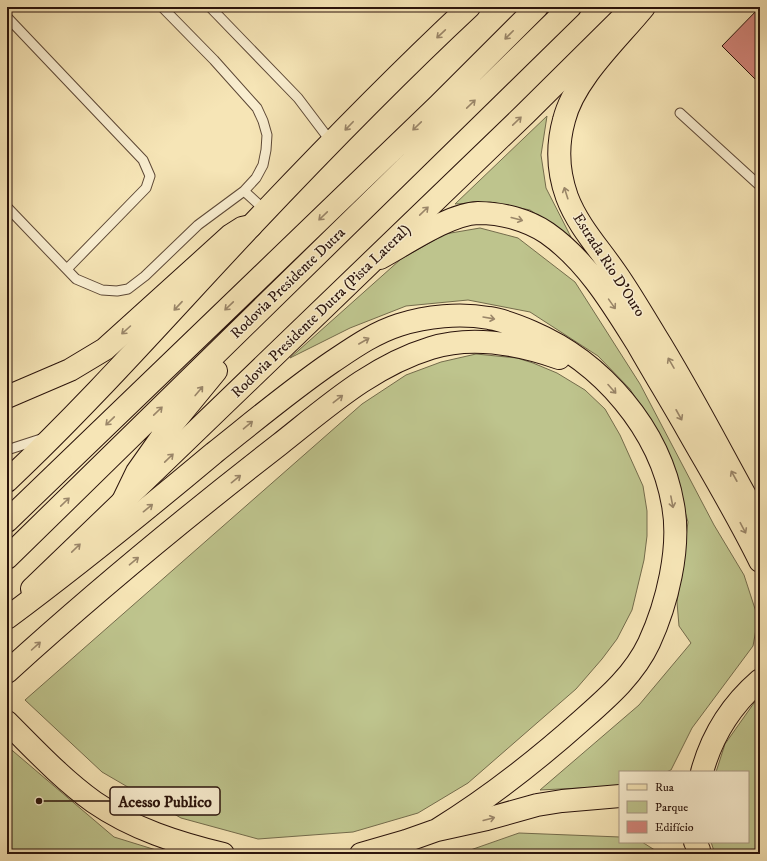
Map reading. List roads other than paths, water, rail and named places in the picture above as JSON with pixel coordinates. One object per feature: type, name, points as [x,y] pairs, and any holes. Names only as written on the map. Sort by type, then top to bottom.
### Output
[{"type":"main road","points":[[7,481],[57,434],[259,218],[332,143],[427,47],[469,7]]},
{"type":"main road","name":"Rodovia Presidente Dutra","points":[[7,521],[439,105],[537,7]]},
{"type":"main road","name":"Rodovia Presidente Dutra","points":[[7,558],[570,7]]},
{"type":"main road","name":"Rodovia Presidente Dutra (Pista Lateral)","points":[[7,613],[633,7]]},
{"type":"main road","name":"Estrada Rio D'Ouro","points":[[644,7],[586,76],[569,106],[564,118],[560,138],[560,161],[563,182],[578,219],[656,336],[760,522]]},
{"type":"main road","points":[[122,503],[137,472],[161,438],[214,373],[278,307],[382,206],[412,174],[451,123]]},
{"type":"main road","name":"Estrada Rio D'Ouro","points":[[369,264],[447,222],[463,216],[478,213],[520,220],[547,233],[577,260],[612,304],[668,395],[760,561]]},
{"type":"main road","points":[[7,398],[39,385],[89,360],[105,349],[231,234],[259,218]]},
{"type":"main road","points":[[7,618],[96,551],[292,389],[366,339],[398,325],[428,317],[490,318],[541,336],[569,352],[598,373],[622,399],[643,428],[656,451],[667,477],[674,505],[676,534],[673,560],[659,617],[648,645],[618,686],[525,769],[476,806],[437,830]]},
{"type":"main road","points":[[7,672],[143,553],[354,387],[371,374],[392,362],[433,347],[467,342],[501,342],[535,349],[598,373]]},
{"type":"main road","points":[[702,771],[707,751],[722,721],[742,695],[760,680]]},
{"type":"main road","points":[[7,722],[71,784],[95,802],[116,815],[165,838],[223,854]]},
{"type":"main road","points":[[362,854],[437,830],[562,801],[619,796]]},
{"type":"lane","points":[[7,207],[76,279],[102,290],[117,291],[128,288],[145,276],[198,225],[244,191],[256,178],[263,165],[267,135],[263,121],[256,108],[162,7]]},
{"type":"lane","points":[[210,7],[298,98],[332,143]]},
{"type":"lane","points":[[7,17],[143,160],[150,176],[146,188],[67,269]]},
{"type":"lane","points":[[680,113],[760,186]]},
{"type":"lane","points":[[244,191],[259,218]]},
{"type":"lane","points":[[7,450],[57,434]]},
{"type":"place","name":"Acesso Publico","points":[[39,801]]}]
